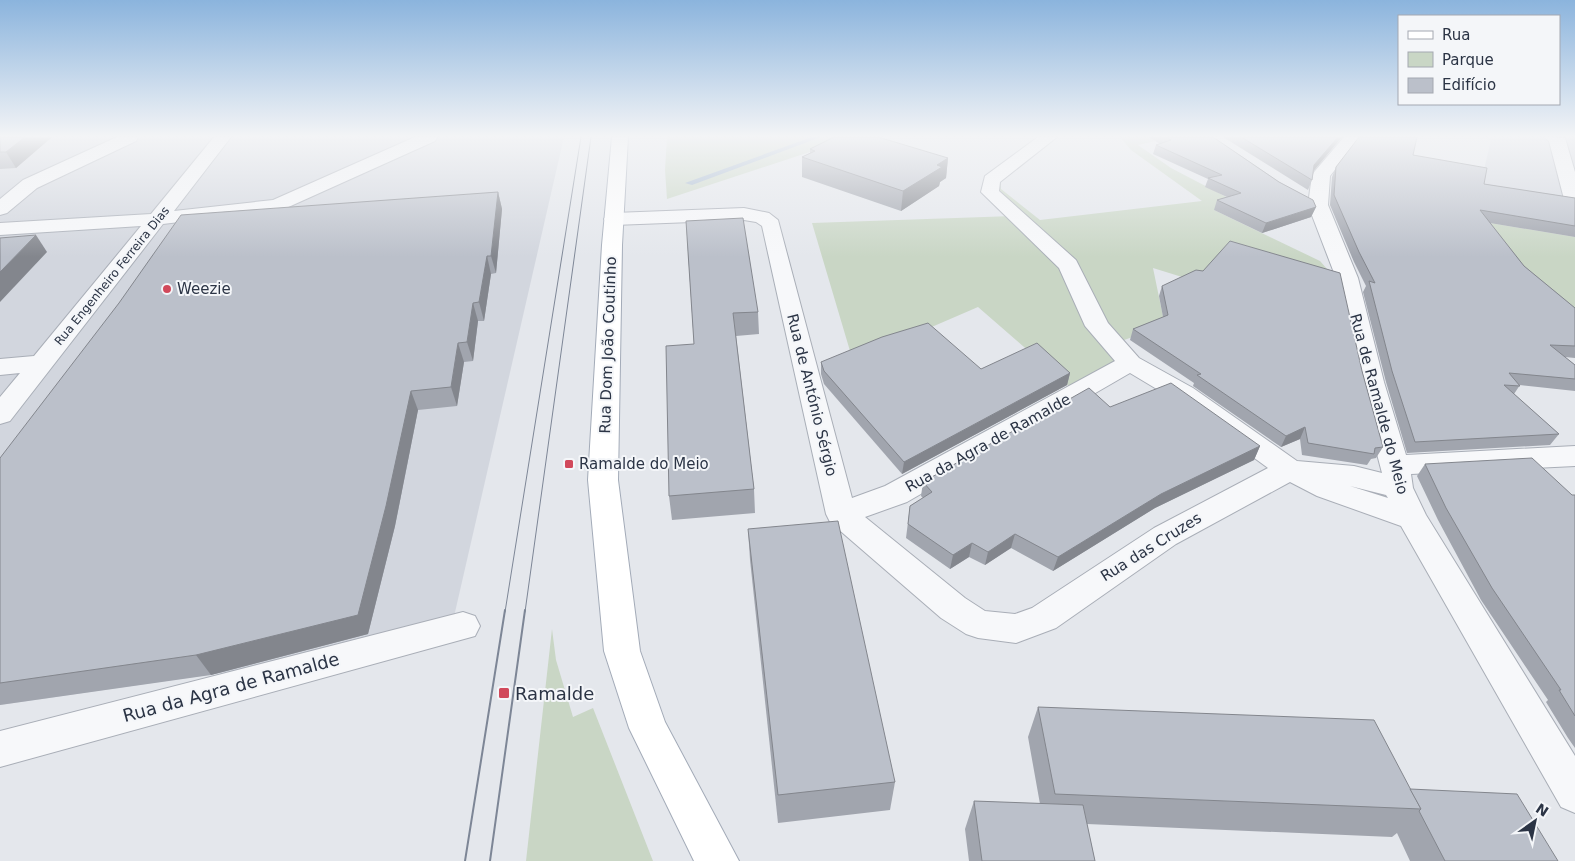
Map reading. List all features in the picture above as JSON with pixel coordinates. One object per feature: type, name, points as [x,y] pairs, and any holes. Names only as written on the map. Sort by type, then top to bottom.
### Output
[{"type":"main road","name":"Rua Dom João Coutinho","points":[[617,177],[603,480],[622,651],[648,728],[717,861]]},
{"type":"street","points":[[0,209],[30,184],[45,177]]},
{"type":"street","name":"Rua Engenheiro Ferreira Dias","points":[[0,415],[191,177]]},
{"type":"street","points":[[0,229],[158,219],[277,205],[339,177]]},
{"type":"street","points":[[995,177],[991,180],[990,192],[1068,265],[1097,326],[1130,363],[1184,394],[1290,470],[1327,489],[1402,490],[1575,456]]},
{"type":"street","name":"Rua de Ramalde do Meio","points":[[1321,177],[1311,202],[1347,278],[1371,382],[1402,490],[1575,793]]},
{"type":"street","points":[[1567,177],[1573,199]]},
{"type":"street","name":"Rua de António Sérgio","points":[[614,218],[744,214],[762,217],[771,224],[841,514]]},
{"type":"street","name":"Rua da Agra de Ramalde","points":[[841,514],[896,494],[1130,363]]},
{"type":"street","points":[[0,367],[41,364]]},
{"type":"street","name":"Rua das Cruzes","points":[[841,514],[952,608],[978,624],[1016,629],[1044,618],[1164,536],[1260,484],[1290,470]]},
{"type":"street","name":"Rua da Agra de Ramalde","points":[[0,749],[463,626]]},
{"type":"shaded area","points":[[0,177],[555,177],[453,621],[298,662],[0,705]]},
{"type":"shaded area","points":[[1482,177],[1575,177],[1575,237],[1472,220]]},
{"type":"green space","points":[[665,177],[733,177],[667,199]]},
{"type":"green space","points":[[995,177],[1004,177],[1000,180],[1001,189],[1040,220],[1202,201],[1169,177],[1189,177],[1238,203],[1214,210],[1320,261],[1342,286],[1237,294],[1153,268],[1167,336],[1152,330],[1113,344],[1130,363],[1070,387],[978,307],[853,361],[812,223],[1013,216],[1068,265],[990,192],[991,180]]},
{"type":"green space","points":[[1472,220],[1575,237],[1575,325]]},
{"type":"green space","points":[[552,629],[556,660],[573,717],[593,708],[653,861],[526,861]]},
{"type":"building","points":[[862,177],[925,177],[903,191]]},
{"type":"building","points":[[1272,177],[1313,200],[1316,207],[1266,223],[1217,200],[1241,193],[1208,178]]},
{"type":"building","points":[[1335,177],[1485,177],[1484,184],[1575,198],[1575,226],[1480,210],[1524,266],[1575,308],[1575,346],[1550,345],[1575,365],[1575,379],[1509,373],[1520,386],[1504,385],[1559,434],[1415,442],[1392,371],[1369,281],[1375,283],[1334,195]]},
{"type":"building","points":[[498,192],[491,256],[487,256],[479,302],[473,303],[467,342],[458,343],[451,387],[411,391],[386,506],[358,615],[196,655],[0,683],[0,458],[119,303],[181,215]]},
{"type":"building","points":[[743,218],[758,312],[733,313],[754,489],[669,496],[666,346],[694,344],[686,221]]},
{"type":"building","points":[[36,235],[0,272],[0,238]]},
{"type":"building","points":[[1230,241],[1340,273],[1362,371],[1383,447],[1375,448],[1374,454],[1308,443],[1305,427],[1286,436],[1197,375],[1201,374],[1133,329],[1168,315],[1162,286],[1196,270],[1203,271]]},
{"type":"building","points":[[928,323],[981,369],[1037,343],[1070,373],[904,462],[824,371],[821,362],[882,337]]},
{"type":"building","points":[[1171,383],[1260,446],[1161,494],[1058,557],[1015,534],[988,552],[972,543],[953,555],[908,524],[910,506],[932,492],[923,482],[1089,388],[1110,407]]},
{"type":"building","points":[[1532,458],[1572,495],[1575,495],[1575,716],[1559,690],[1561,690],[1492,588],[1446,508],[1425,464]]},
{"type":"building","points":[[838,521],[895,782],[778,795],[748,529]]},
{"type":"building","points":[[1038,707],[1374,720],[1421,809],[1055,794]]},
{"type":"building","points":[[1410,789],[1517,794],[1558,861],[1445,861],[1419,811],[1421,809]]},
{"type":"building","points":[[974,801],[1083,805],[1095,861],[982,861]]},
{"type":"waterway","points":[[689,183],[705,177]]},
{"type":"tram line","points":[[505,612],[575,177]]},
{"type":"tram line","points":[[525,612],[585,177]]},
{"type":"tram line","points":[[465,861],[505,610]]},
{"type":"tram line","points":[[490,861],[525,610]]},
{"type":"place","name":"Weezie","points":[[167,289]]},
{"type":"place","name":"Ramalde do Meio","points":[[569,464]]},
{"type":"place","name":"Ramalde","points":[[504,693]]}]
